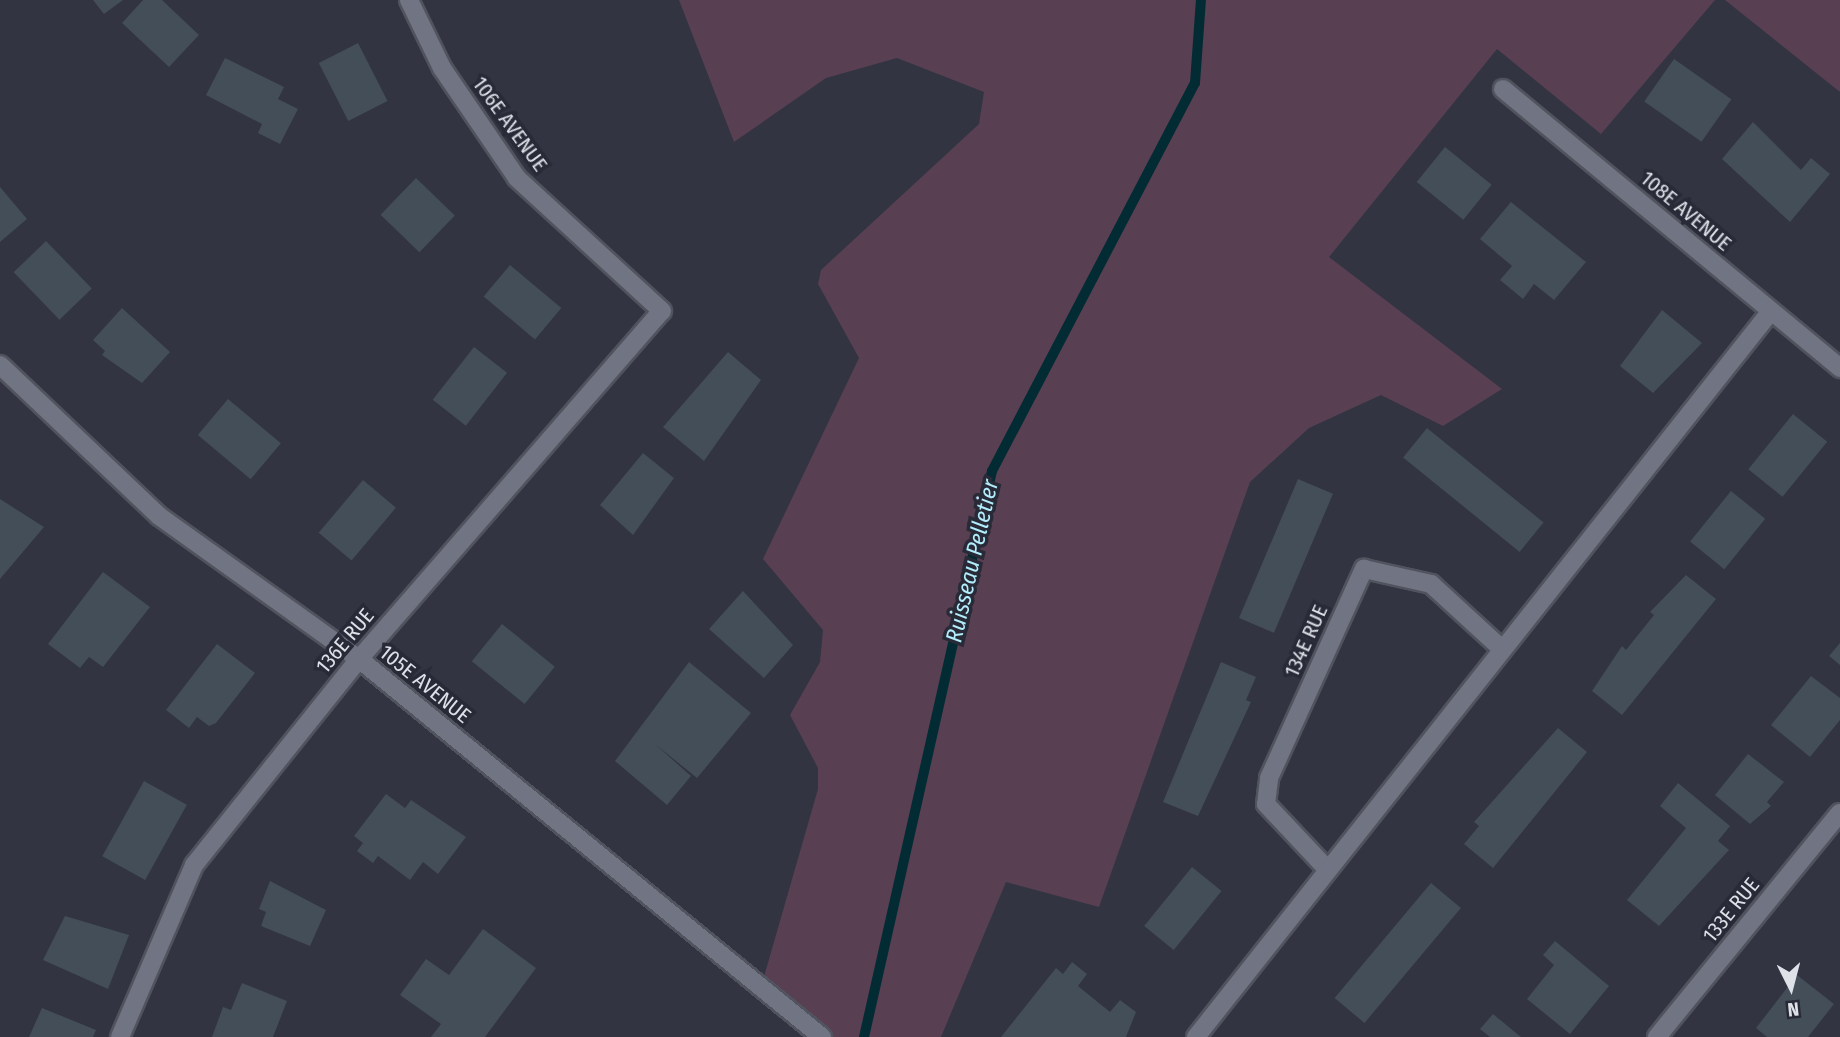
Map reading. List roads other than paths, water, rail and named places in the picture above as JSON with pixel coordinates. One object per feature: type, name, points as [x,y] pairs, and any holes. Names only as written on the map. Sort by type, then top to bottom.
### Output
[{"type":"street","name":"106E AVENUE","points":[[409,0],[442,68],[517,178],[662,311]]},
{"type":"street","name":"108E AVENUE","points":[[1503,89],[1840,369]]},
{"type":"street","name":"136E RUE","points":[[120,1037],[194,865],[359,659],[662,311]]},
{"type":"street","points":[[1196,1037],[1771,311]]},
{"type":"street","name":"105E AVENUE","points":[[0,365],[159,516],[359,659],[822,1037]]},
{"type":"street","name":"134E RUE","points":[[1327,869],[1266,804],[1269,778],[1364,569],[1431,584],[1502,649]]},
{"type":"street","name":"133E RUE","points":[[1657,1037],[1840,813]]},
{"type":"waterway","name":"Ruisseau Pelletier","points":[[864,1037],[992,471],[1195,83],[1201,0]]}]
